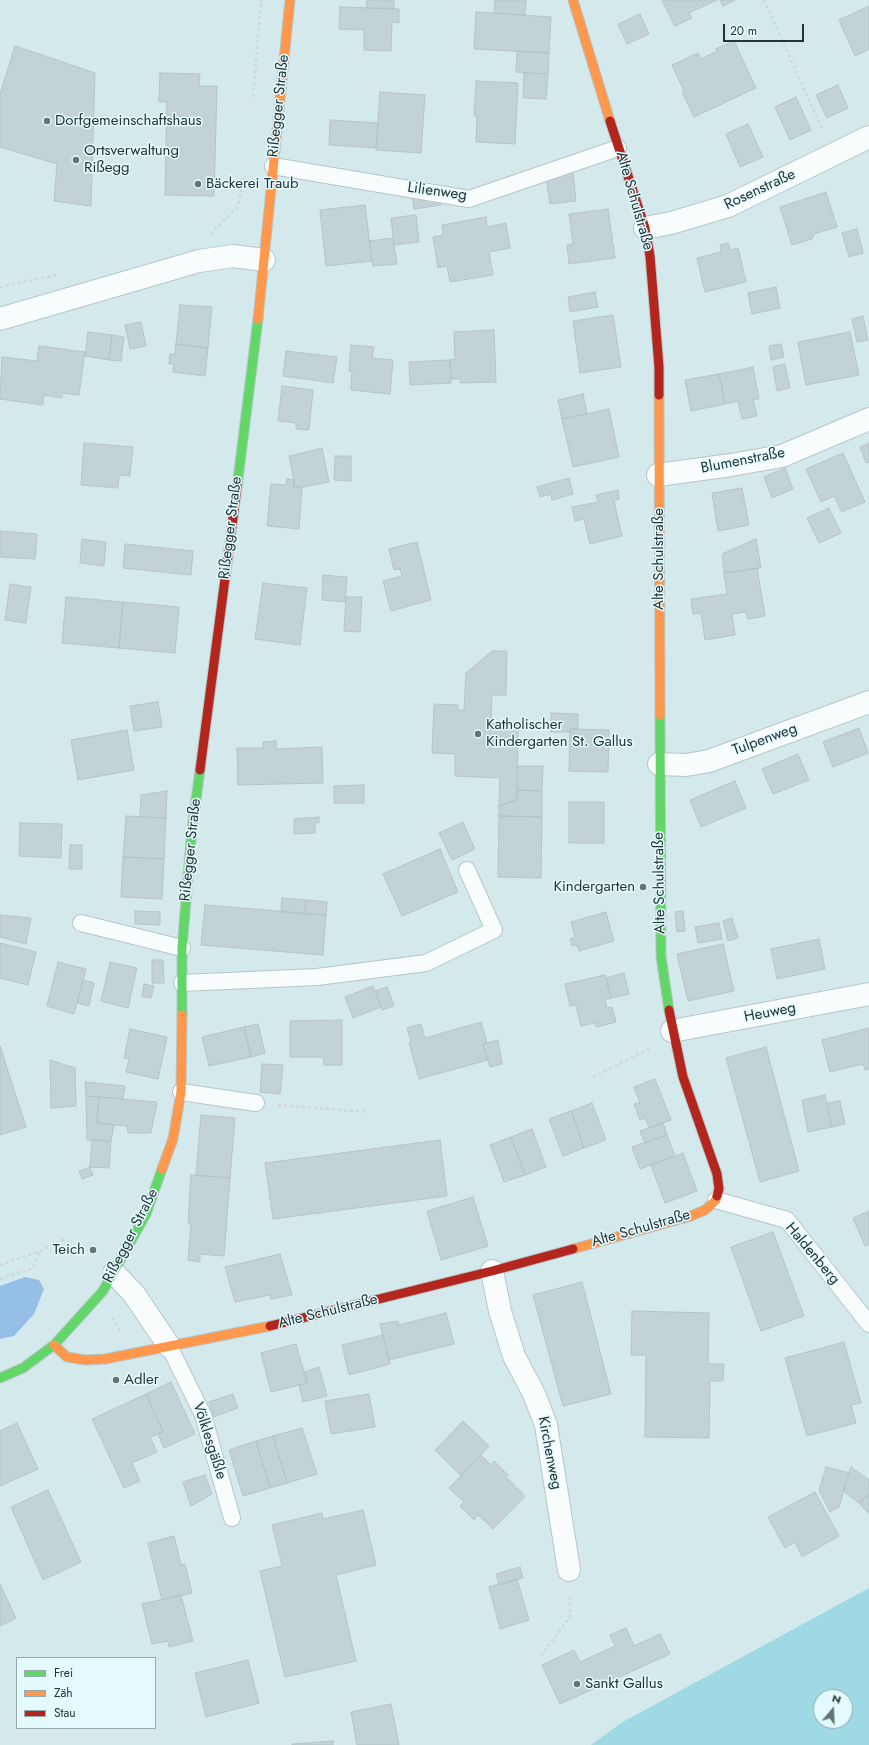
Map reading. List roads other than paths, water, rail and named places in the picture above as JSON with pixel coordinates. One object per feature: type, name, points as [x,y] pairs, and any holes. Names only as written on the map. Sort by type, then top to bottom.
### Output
[{"type":"street","name":"Rißegger Straße","points":[[0,1378],[22,1368],[54,1345],[96,1299],[114,1273],[146,1214],[172,1139],[181,1092],[182,948],[192,829],[254,352],[290,0]]},
{"type":"street","name":"Alte Schulstraße","points":[[54,1345],[67,1357],[86,1360],[205,1340],[305,1318],[492,1271],[691,1216],[705,1210],[716,1200],[719,1189],[717,1174],[683,1077],[673,1034],[661,956],[658,367],[650,256],[645,228],[618,148],[573,0]]},
{"type":"street","name":"Rosenstraße","points":[[645,228],[671,223],[728,206],[869,137]]},
{"type":"street","points":[[0,319],[199,261],[233,256],[264,260]]},
{"type":"street","name":"Blumenstraße","points":[[658,475],[717,468],[782,456],[869,418]]},
{"type":"street","name":"Tulpenweg","points":[[659,764],[686,765],[709,761],[869,702]]},
{"type":"street","name":"Heuweg","points":[[673,1034],[869,994]]},
{"type":"street","name":"Kirchenweg","points":[[492,1271],[500,1311],[514,1356],[534,1394],[546,1425],[569,1570]]},
{"type":"street","points":[[114,1273],[134,1294],[169,1346]]},
{"type":"lane","name":"Lilienweg","points":[[273,166],[469,199],[618,148]]},
{"type":"lane","points":[[182,983],[317,977],[426,963],[494,930],[467,870]]},
{"type":"lane","points":[[81,923],[182,948]]},
{"type":"lane","points":[[181,1092],[256,1103]]},
{"type":"lane","name":"Haldenberg","points":[[716,1200],[787,1220],[869,1324]]},
{"type":"lane","name":"Völklesgäßle","points":[[169,1346],[204,1415],[232,1518]]},
{"type":"place","name":"Dorfgemeinschaftshaus","points":[[47,121]]},
{"type":"place","name":"Ortsverwaltung Rißegg","points":[[76,160]]},
{"type":"place","name":"Bäckerei Traub","points":[[198,184]]},
{"type":"place","name":"Katholischer Kindergarten St. Gallus","points":[[478,734]]},
{"type":"place","name":"Kindergarten","points":[[643,887]]},
{"type":"place","name":"Teich","points":[[93,1250]]},
{"type":"place","name":"Adler","points":[[116,1380]]},
{"type":"place","name":"Sankt Gallus","points":[[577,1684]]}]
